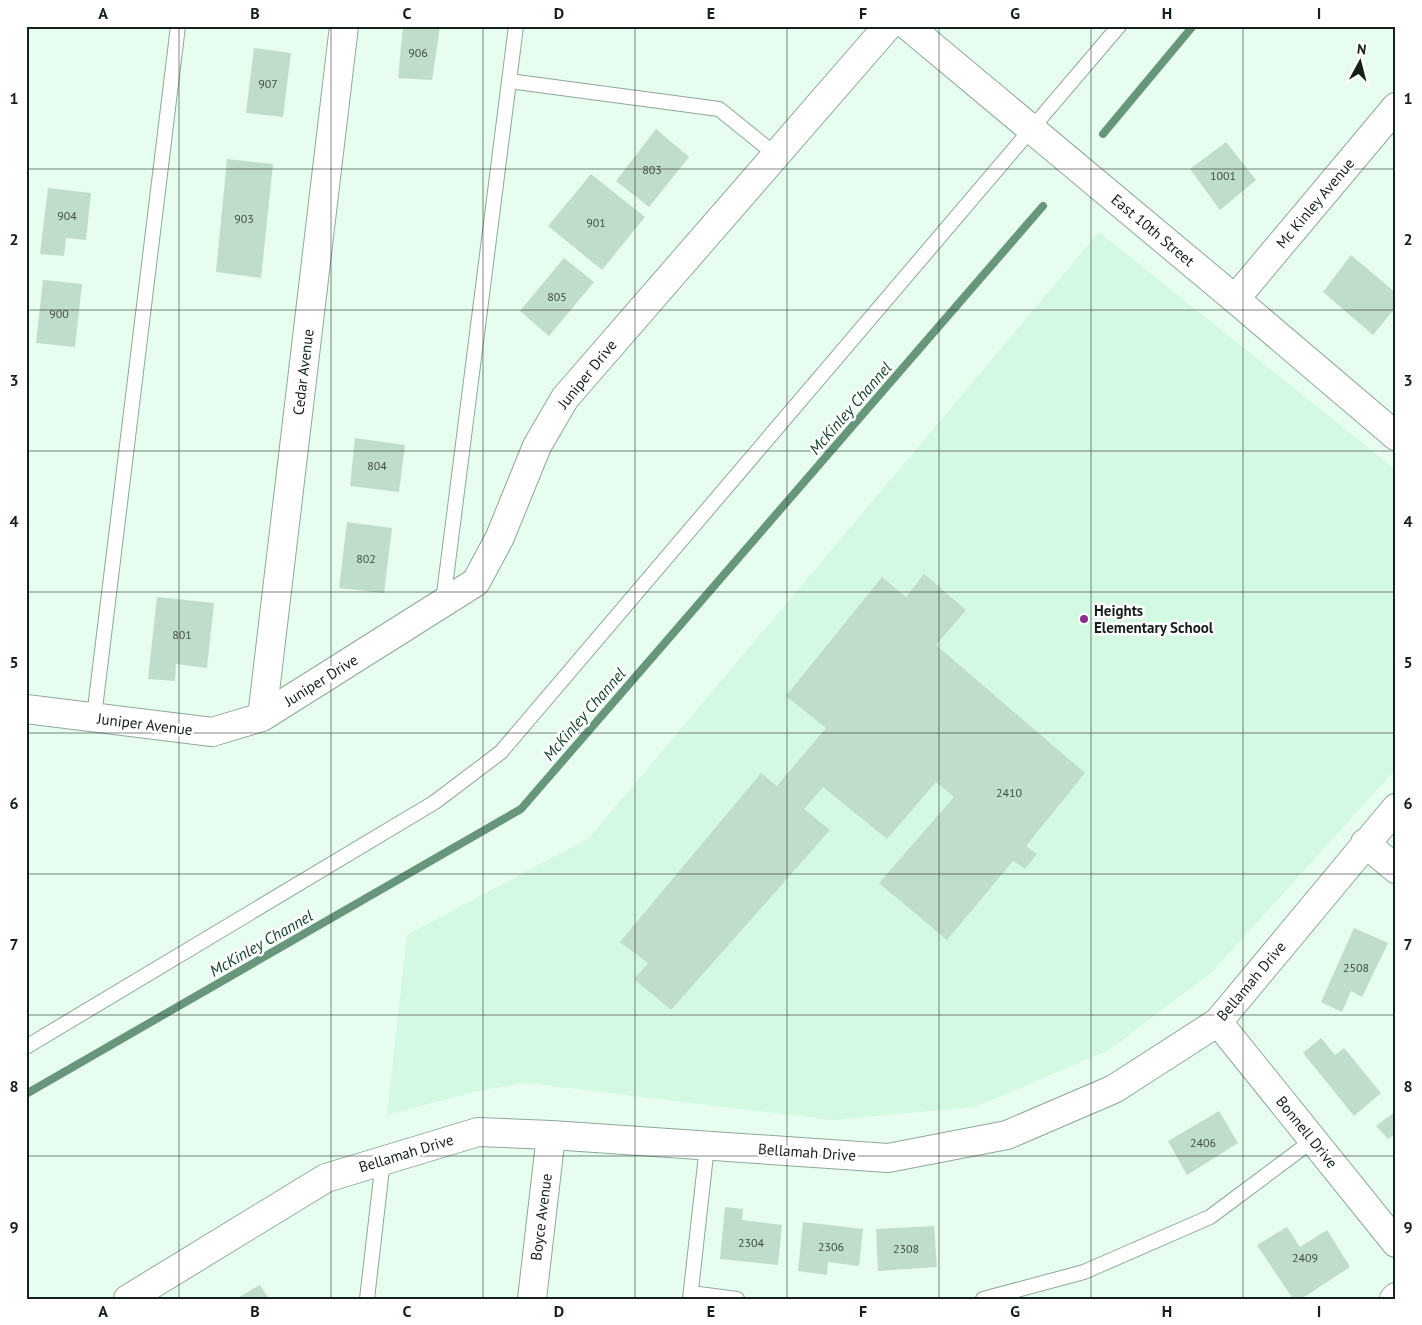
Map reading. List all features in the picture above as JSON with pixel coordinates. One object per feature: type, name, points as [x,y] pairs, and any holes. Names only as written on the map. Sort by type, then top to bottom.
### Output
[{"type":"street","name":"Cedar Avenue","points":[[262,717],[344,26]]},
{"type":"street","name":"Juniper Drive","points":[[262,717],[476,582],[500,537],[537,446],[565,398],[888,26]]},
{"type":"street","name":"East 10th Street","points":[[908,26],[1396,436]]},
{"type":"street","name":"Mc Kinley Avenue","points":[[1235,299],[1396,107]]},
{"type":"street","name":"Juniper Avenue","points":[[26,709],[212,732],[262,717]]},
{"type":"street","name":"Bellamah Drive","points":[[128,1299],[326,1178],[478,1132],[551,1135],[888,1158],[1007,1135],[1114,1089],[1218,1022],[1396,808]]},
{"type":"street","points":[[1365,843],[1396,869]]},
{"type":"street","name":"Bonnell Drive","points":[[1218,1022],[1396,1243]]},
{"type":"street","name":"Boyce Avenue","points":[[532,1299],[551,1135]]},
{"type":"lane","points":[[94,717],[178,26]]},
{"type":"lane","points":[[443,603],[516,26]]},
{"type":"lane","points":[[26,1047],[435,802],[501,752],[1119,26]]},
{"type":"lane","points":[[509,82],[718,109],[776,155]]},
{"type":"lane","points":[[983,1299],[1084,1272],[1210,1217],[1313,1140]]},
{"type":"lane","points":[[707,1146],[690,1296],[736,1299]]},
{"type":"lane","points":[[367,1299],[384,1160]]},
{"type":"shaded area","name":"Heights Elementary School","points":[[1099,232],[1396,470],[1396,769],[1212,972],[1109,1050],[975,1107],[833,1120],[527,1083],[477,1091],[387,1115],[407,935],[589,838]]},
{"type":"building","points":[[403,26],[440,27],[432,80],[398,78]]},
{"type":"building","points":[[590,26],[607,26],[607,29],[590,28]]},
{"type":"building","points":[[254,48],[291,53],[283,117],[246,113]]},
{"type":"building","points":[[656,129],[689,157],[649,207],[616,181]]},
{"type":"building","points":[[1226,142],[1256,180],[1220,210],[1190,169]]},
{"type":"building","points":[[227,159],[273,164],[261,278],[216,272]]},
{"type":"building","points":[[591,174],[645,217],[602,270],[548,226]]},
{"type":"building","points":[[48,188],[91,193],[86,240],[66,238],[64,256],[40,254]]},
{"type":"building","points":[[1351,255],[1396,293],[1396,307],[1373,335],[1323,292]]},
{"type":"building","points":[[564,258],[594,282],[549,336],[520,311]]},
{"type":"building","points":[[43,280],[82,284],[75,347],[36,343]]},
{"type":"building","points":[[355,438],[405,445],[399,492],[350,486]]},
{"type":"building","points":[[347,522],[392,528],[384,593],[339,588]]},
{"type":"building","points":[[924,574],[966,610],[936,645],[1085,773],[1026,846],[1037,854],[1025,869],[1013,861],[947,940],[879,883],[954,797],[936,782],[887,839],[823,787],[804,809],[830,830],[671,1010],[634,979],[648,963],[620,942],[761,773],[777,786],[826,728],[786,696],[882,577],[906,597]]},
{"type":"building","points":[[157,597],[214,603],[207,668],[176,664],[175,681],[148,679]]},
{"type":"building","points":[[1354,928],[1388,943],[1362,997],[1351,991],[1342,1012],[1321,1002]]},
{"type":"building","points":[[1321,1038],[1335,1055],[1344,1048],[1381,1093],[1354,1116],[1303,1053]]},
{"type":"building","points":[[1219,1111],[1238,1143],[1187,1175],[1168,1141]]},
{"type":"building","points":[[1396,1111],[1396,1133],[1388,1139],[1376,1126]]},
{"type":"building","points":[[725,1207],[743,1209],[742,1220],[782,1225],[778,1265],[720,1259]]},
{"type":"building","points":[[803,1222],[863,1229],[859,1266],[828,1262],[827,1275],[798,1271]]},
{"type":"building","points":[[934,1226],[937,1267],[878,1271],[876,1229]]},
{"type":"building","points":[[1287,1227],[1300,1247],[1327,1230],[1350,1267],[1301,1299],[1293,1299],[1257,1245]]},
{"type":"building","points":[[260,1285],[269,1299],[236,1299]]},
{"type":"waterway","name":"McKinley Channel","points":[[1103,134],[1193,26]]},
{"type":"waterway","name":"McKinley Channel","points":[[26,1094],[521,809],[1043,206]]},
{"type":"place","name":"Heights Elementary School","points":[[1084,619]]}]
